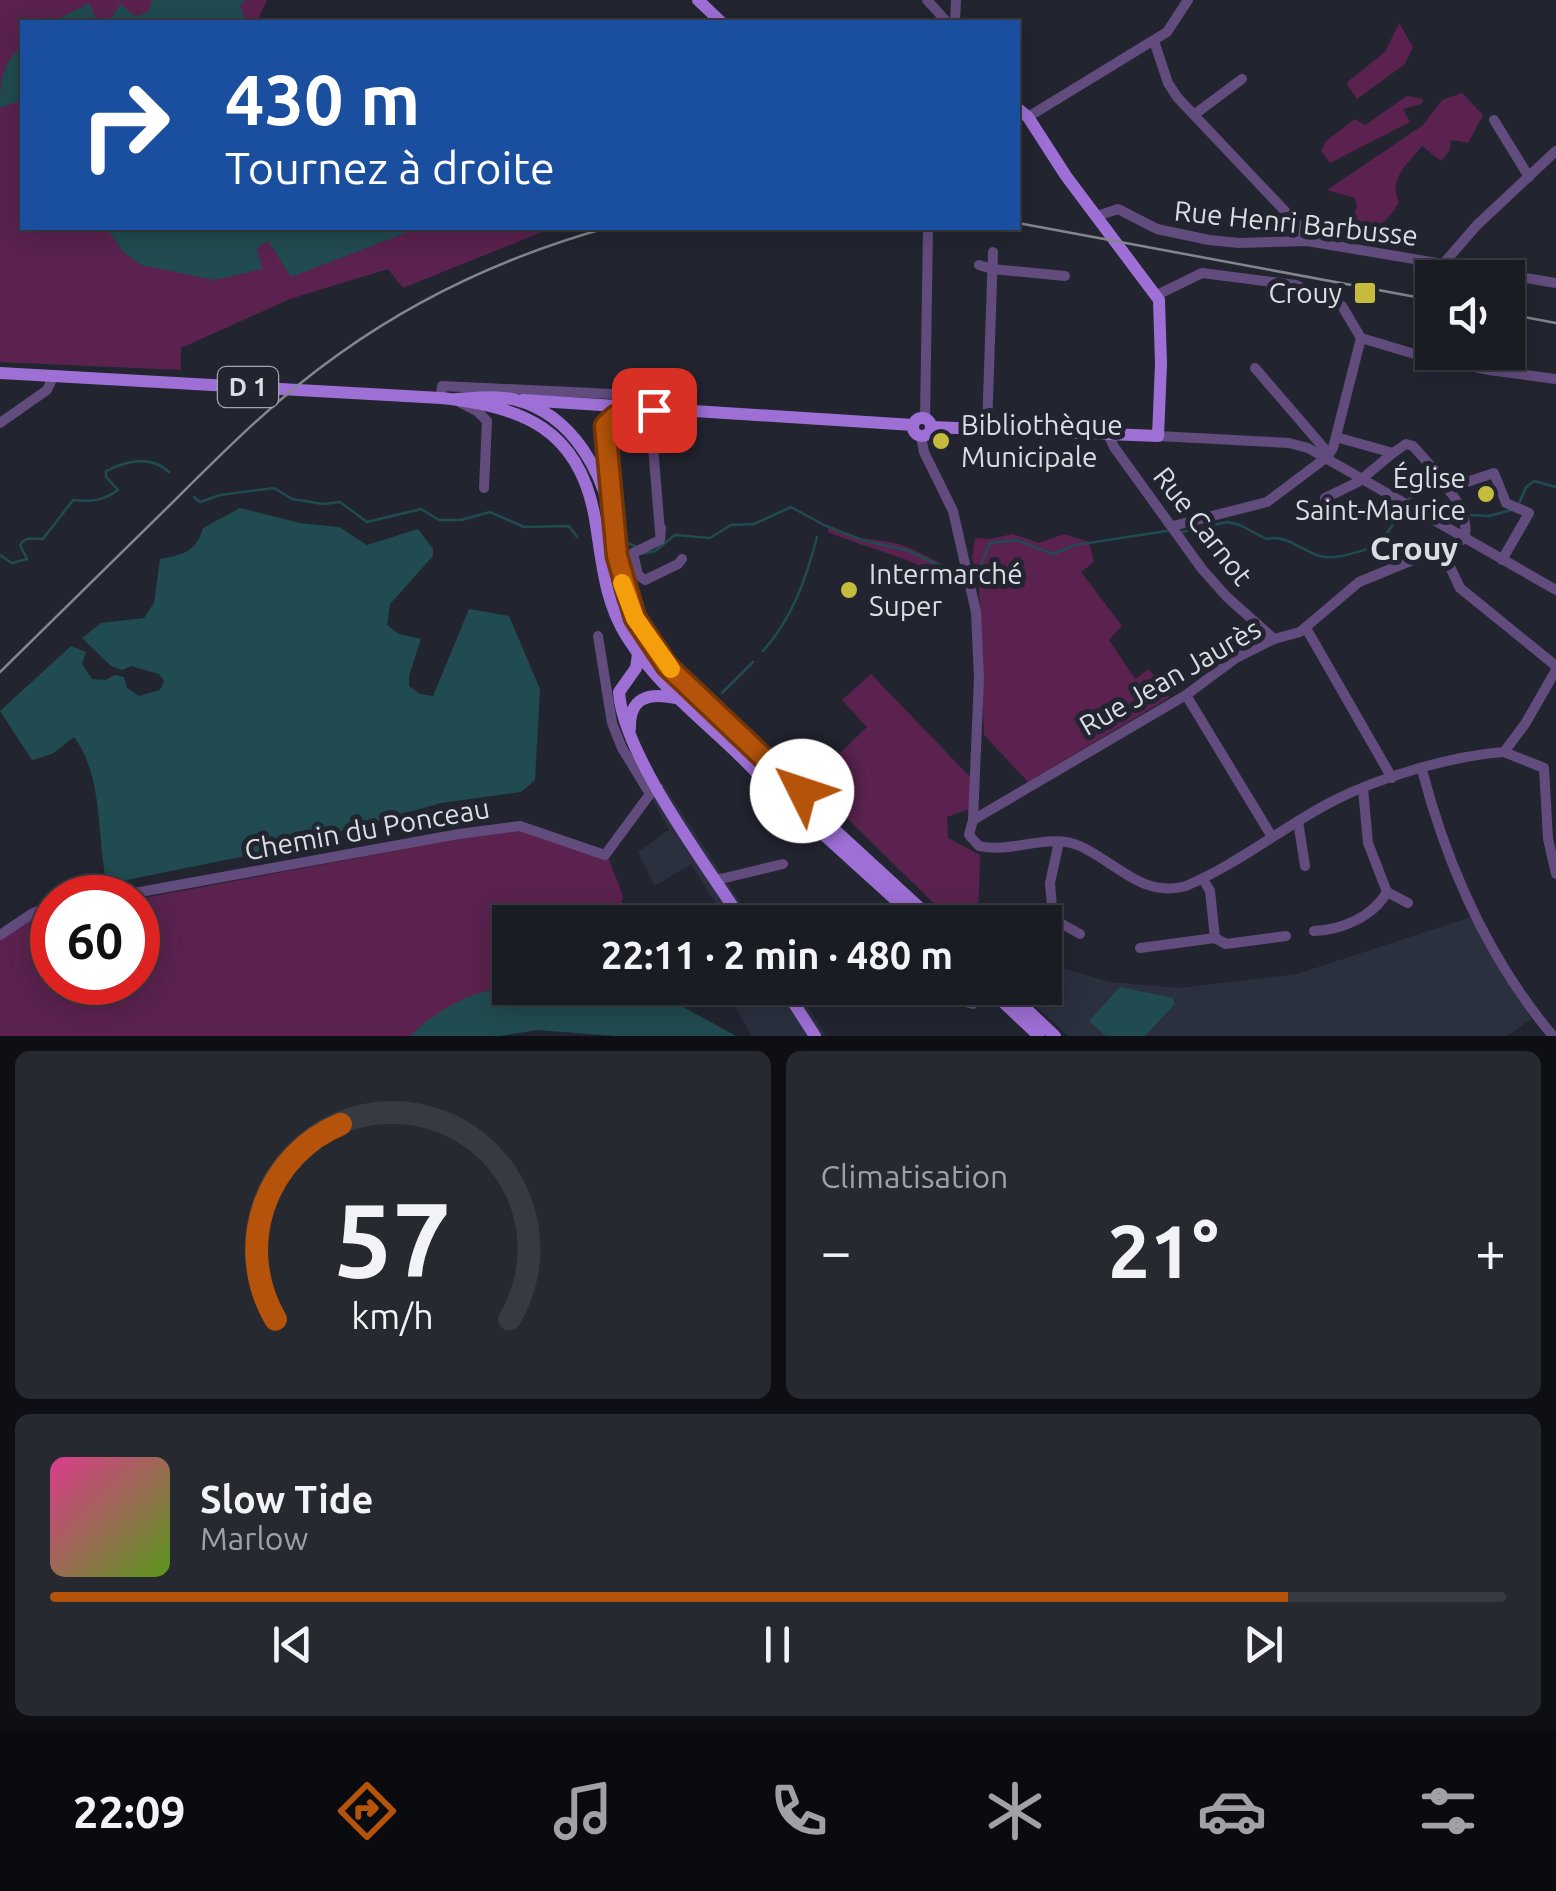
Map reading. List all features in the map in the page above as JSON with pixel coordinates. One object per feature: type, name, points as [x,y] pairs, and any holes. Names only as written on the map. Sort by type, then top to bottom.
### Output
[{"type":"main road","points":[[698,0],[719,20]]},
{"type":"main road","points":[[515,400],[628,408],[654,403],[923,427],[1158,436],[1158,295],[1023,113]]},
{"type":"main road","name":"D 1","points":[[0,373],[515,400],[556,421],[585,452],[606,496],[628,604],[655,650],[780,771]]},
{"type":"main road","name":"D 1","points":[[449,398],[505,407],[540,425],[560,442],[582,477],[590,500],[615,616],[638,654],[675,698],[767,786]]},
{"type":"main road","points":[[612,525],[604,429],[601,414],[580,403],[562,410],[556,421],[560,442],[570,450],[585,452],[598,444],[604,429],[614,416],[628,408]]},
{"type":"main road","points":[[638,654],[636,668],[619,692],[623,718],[654,791],[732,905]]},
{"type":"main road","points":[[634,746],[630,724],[635,702],[657,694],[675,698]]},
{"type":"main road","points":[[901,905],[790,804],[774,802],[767,786],[771,776],[780,771],[796,775],[802,791],[824,820],[916,905]]},
{"type":"main road","points":[[790,804],[802,791]]},
{"type":"main road","points":[[795,1005],[815,1036]]},
{"type":"main road","points":[[1006,1005],[1039,1036]]},
{"type":"main road","points":[[1022,1005],[1055,1036]]},
{"type":"street","points":[[926,0],[945,20]]},
{"type":"street","points":[[1023,113],[1154,42],[1167,32],[1188,0]]},
{"type":"street","points":[[1154,42],[1168,83],[1300,226],[1307,241]]},
{"type":"street","points":[[1195,114],[1242,79]]},
{"type":"street","points":[[1494,120],[1529,176]]},
{"type":"street","points":[[1447,260],[1477,225],[1556,151]]},
{"type":"street","name":"Rue Henri Barbusse","points":[[1096,216],[1118,208],[1157,229],[1209,240],[1307,241],[1420,260]]},
{"type":"street","points":[[928,230],[924,452],[953,510],[976,612],[979,678],[970,840],[978,846],[998,848],[1059,842],[1080,846],[1155,889],[1176,889],[1203,879],[1336,799],[1458,759],[1504,752],[1550,767],[1548,838],[1556,874]]},
{"type":"street","points":[[987,428],[992,252]]},
{"type":"street","points":[[978,264],[992,269],[1064,276]]},
{"type":"street","points":[[1158,295],[1202,272],[1296,286],[1342,306],[1361,338],[1489,370],[1556,378]]},
{"type":"street","name":"Rue Henri Barbusse","points":[[1525,278],[1556,283]]},
{"type":"street","points":[[1173,526],[1267,502],[1328,455],[1361,338]]},
{"type":"street","points":[[1255,368],[1328,455],[1556,590]]},
{"type":"street","points":[[667,374],[659,381],[652,434],[660,540],[633,553],[638,575],[645,580],[678,564],[682,558]]},
{"type":"street","points":[[0,423],[47,390],[54,375]]},
{"type":"street","points":[[484,488],[486,421],[449,398],[442,386],[654,403]]},
{"type":"street","name":"Rue Carnot","points":[[1108,434],[1226,597],[1274,638]]},
{"type":"street","points":[[1158,436],[1289,443],[1328,455]]},
{"type":"street","points":[[1336,437],[1393,453]]},
{"type":"street","points":[[1324,498],[1363,479],[1406,444],[1412,446],[1450,492],[1466,526],[1464,538]]},
{"type":"street","points":[[1450,492],[1494,473],[1506,503],[1530,516],[1502,560]]},
{"type":"street","name":"Rue Jean Jaurès","points":[[974,820],[1186,694],[1236,658],[1274,638],[1281,639],[1306,628],[1360,582],[1464,538]]},
{"type":"street","points":[[1442,550],[1460,588],[1556,668],[1525,724],[1504,752]]},
{"type":"street","points":[[1306,628],[1392,778]]},
{"type":"street","points":[[598,636],[612,723],[622,748],[654,791]]},
{"type":"street","points":[[1186,694],[1272,836]]},
{"type":"street","points":[[1422,770],[1436,823],[1488,943],[1553,1036]]},
{"type":"street","points":[[1363,789],[1368,843],[1387,892],[1408,902]]},
{"type":"street","name":"Chemin du Ponceau","points":[[160,888],[520,826],[605,855],[654,791]]},
{"type":"street","points":[[1298,821],[1306,866]]},
{"type":"street","points":[[1052,905],[1050,882],[1059,842]]},
{"type":"street","points":[[716,880],[783,864]]},
{"type":"street","points":[[1203,879],[1210,891],[1215,938]]},
{"type":"street","points":[[1314,931],[1338,930],[1380,905],[1387,892]]},
{"type":"street","points":[[0,935],[30,918]]},
{"type":"street","points":[[1062,924],[1080,934]]},
{"type":"street","points":[[1140,948],[1215,938],[1226,944],[1286,936]]},
{"type":"shaded area","points":[[0,0],[267,0],[258,20],[20,20],[20,230],[547,230],[403,288],[388,269],[290,299],[181,348],[181,370],[0,362]]},
{"type":"shaded area","points":[[153,0],[246,0],[240,5],[245,20],[110,20],[120,4],[135,16],[148,12]]},
{"type":"shaded area","points":[[89,3],[97,20],[56,20]]},
{"type":"shaded area","points":[[1399,23],[1413,47],[1405,64],[1357,99],[1346,83],[1385,52]]},
{"type":"shaded area","points":[[20,48],[20,101],[0,108],[3,74]]},
{"type":"shaded area","points":[[1462,93],[1483,115],[1468,143],[1451,140],[1450,150],[1441,161],[1422,146],[1397,179],[1399,202],[1391,214],[1374,229],[1352,233],[1349,226],[1357,206],[1355,198],[1327,190],[1423,125],[1442,100]]},
{"type":"shaded area","points":[[1407,96],[1423,99],[1421,104],[1403,109],[1410,122],[1330,163],[1321,151],[1326,141],[1355,119],[1365,125]]},
{"type":"shaded area","points":[[413,230],[291,277],[268,241],[257,248],[262,269],[214,280],[141,265],[123,252],[109,232]]},
{"type":"shaded area","points":[[240,508],[300,523],[339,527],[367,545],[418,529],[433,549],[433,556],[390,604],[387,625],[399,634],[421,639],[409,686],[420,694],[433,696],[469,609],[509,616],[540,689],[535,780],[521,792],[441,803],[275,850],[151,875],[106,875],[95,788],[84,753],[74,737],[52,754],[32,760],[0,711],[71,646],[86,652],[82,664],[92,679],[124,677],[127,688],[139,696],[160,690],[164,681],[159,674],[131,666],[122,670],[111,666],[82,638],[101,623],[144,618],[154,603],[160,559],[188,551],[203,528]]},
{"type":"shaded area","points":[[828,527],[854,537],[905,546],[963,578],[957,583],[950,582],[904,559],[828,532]]},
{"type":"shaded area","points":[[1013,534],[1039,543],[1064,534],[1089,542],[1094,562],[1081,572],[1122,626],[1109,640],[1135,679],[1149,669],[1170,697],[1028,782],[984,735],[981,568],[975,568],[972,558],[975,538]]},
{"type":"shaded area","points":[[871,674],[970,777],[969,809],[947,817],[948,838],[980,855],[979,905],[936,905],[810,782],[867,727],[842,700]]},
{"type":"shaded area","points":[[663,784],[742,905],[716,905],[691,864],[655,886],[638,852],[669,830],[652,799]]},
{"type":"shaded area","points":[[523,827],[608,857],[623,896],[621,905],[492,905],[492,1002],[450,1036],[0,1036],[0,933],[30,919],[30,1005],[160,1005],[160,895]]},
{"type":"shaded area","points":[[1471,917],[1531,1019],[1507,1036],[1068,1036],[1034,1005],[1062,1005],[1062,968],[1109,982],[1180,988],[1297,974]]},
{"type":"shaded area","points":[[1120,987],[1173,998],[1175,1004],[1145,1036],[1106,1036],[1089,1021]]},
{"type":"shaded area","points":[[492,990],[492,1005],[680,1005],[736,1036],[615,1036],[537,1030],[500,1036],[410,1036],[431,1018]]},
{"type":"shaded area","points":[[734,1005],[806,1005],[826,1036],[752,1036]]},
{"type":"waterway","points":[[0,555],[12,563],[27,559],[22,542],[43,539],[73,500],[97,500],[118,490],[106,477],[106,471],[138,461],[154,463],[169,472]]},
{"type":"waterway","points":[[1408,500],[1432,477]]},
{"type":"waterway","points":[[1518,506],[1526,487],[1534,481],[1556,487]]},
{"type":"waterway","points":[[194,497],[200,502],[220,495],[274,488],[292,499],[323,504],[340,502],[367,522],[421,509],[439,520],[461,520],[490,512],[524,527],[569,526],[577,537]]},
{"type":"waterway","points":[[641,554],[655,551],[675,535],[710,538],[731,525],[754,524],[791,507],[824,525],[862,540],[909,551],[962,576]]},
{"type":"waterway","points":[[1182,532],[1227,522],[1266,539],[1281,539],[1313,554],[1334,557],[1378,546],[1403,510]]},
{"type":"waterway","points":[[1471,515],[1489,516],[1511,510]]},
{"type":"waterway","points":[[974,574],[978,573],[990,543],[1016,540],[1053,554],[1075,545],[1167,531]]},
{"type":"waterway","points":[[763,651],[797,598],[817,537]]},
{"type":"waterway","points":[[622,541],[635,546]]},
{"type":"waterway","points":[[722,693],[753,662]]},
{"type":"railway","points":[[1020,223],[1415,297]]},
{"type":"railway","points":[[0,672],[233,443],[339,354],[401,314],[467,279],[600,230]]},
{"type":"railway","points":[[1525,317],[1556,323]]},
{"type":"slow traffic","points":[[622,583],[635,618],[671,669]]},
{"type":"place","name":"Crouy","points":[[1365,293]]},
{"type":"place","name":"Bibliothèque Municipale","points":[[941,441]]},
{"type":"place","name":"Église Saint-Maurice","points":[[1486,494]]},
{"type":"place","name":"Intermarché Super","points":[[849,590]]},
{"type":"district","name":"Crouy","points":[[1414,549]]},
{"type":"route","points":[[654,410],[628,408],[614,416],[604,431],[612,525],[628,604],[667,666],[766,760],[780,771],[796,775],[802,791]]}]
